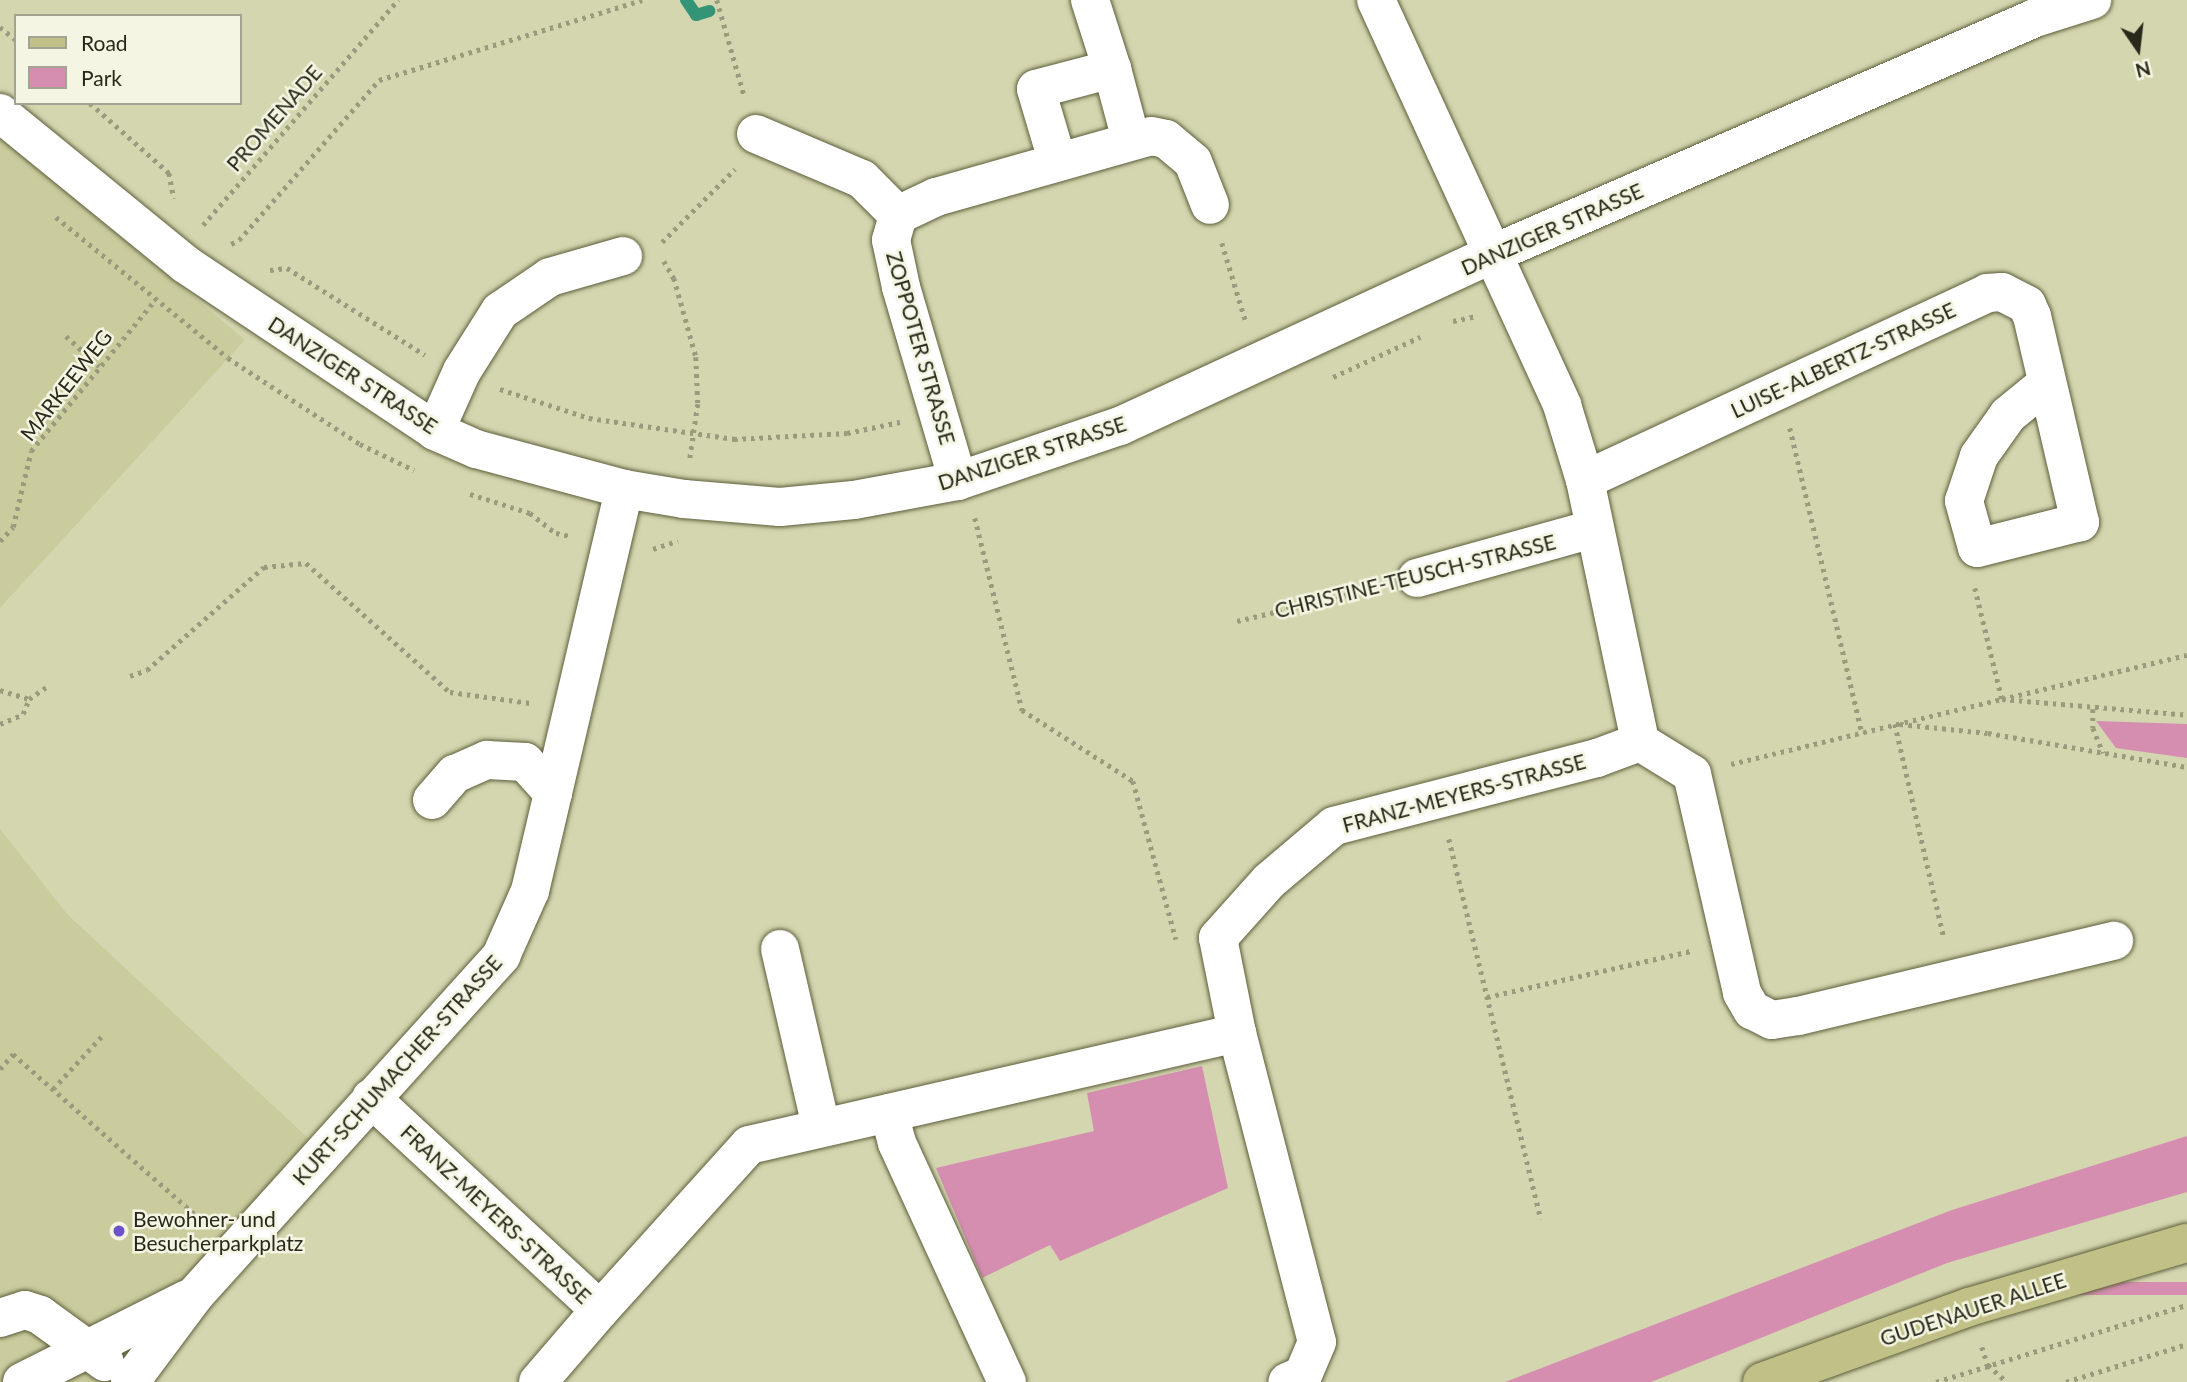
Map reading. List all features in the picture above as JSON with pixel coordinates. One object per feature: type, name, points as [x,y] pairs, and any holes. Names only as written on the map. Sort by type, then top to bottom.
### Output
[{"type":"main road","name":"GUDENAUER ALLEE","points":[[1762,1382],[1969,1307],[2187,1243]]},
{"type":"street","points":[[1090,0],[1131,140]]},
{"type":"street","points":[[1376,0],[1490,255],[1518,306],[1562,405],[1585,480],[1592,530],[1640,741],[1692,774],[1742,993],[1752,1010],[1772,1020],[2114,941]]},
{"type":"street","name":"DANZIGER STRASSE","points":[[0,113],[193,247],[435,432],[476,449],[624,489],[684,499],[780,507],[854,500],[958,481],[1120,426],[1264,362],[1490,255],[2035,18],[2092,0]]},
{"type":"street","points":[[1057,160],[1036,89],[1112,69]]},
{"type":"street","points":[[756,134],[862,179],[898,215],[936,197],[1057,160],[1131,140],[1166,139],[1193,162],[1210,205]]},
{"type":"street","name":"ZOPPOTER STRASSE","points":[[898,215],[891,240],[958,481]]},
{"type":"street","points":[[435,432],[462,371],[500,311],[526,291],[551,277],[640,252]]},
{"type":"street","name":"LUISE-ALBERTZ-STRASSE","points":[[1585,480],[1987,293],[2002,292],[2027,305],[2032,316],[2080,522],[1977,548]]},
{"type":"street","points":[[1977,548],[1964,501],[1979,456],[2008,415],[2046,384]]},
{"type":"street","name":"KURT-SCHUMACHER-STRASSE","points":[[129,1382],[195,1295],[501,956],[530,891],[624,489]]},
{"type":"street","name":"CHRISTINE-TEUSCH-STRASSE","points":[[1417,578],[1592,530]]},
{"type":"street","name":"FRANZ-MEYERS-STRASSE","points":[[1218,938],[1269,881],[1334,826],[1597,758],[1640,741]]},
{"type":"street","points":[[432,800],[455,774],[487,760],[525,762],[553,793]]},
{"type":"street","points":[[1218,938],[1237,1033],[1317,1342],[1303,1375],[1287,1382]]},
{"type":"street","points":[[780,949],[821,1127]]},
{"type":"street","name":"FRANZ-MEYERS-STRASSE","points":[[371,1098],[600,1310],[749,1145],[1237,1033]]},
{"type":"street","points":[[888,1113],[897,1143],[1007,1382]]},
{"type":"street","name":"KURT-SCHUMACHER-STRASSE","points":[[22,1382],[195,1295]]},
{"type":"street","points":[[0,1318],[25,1310],[40,1315],[129,1382]]},
{"type":"street","points":[[538,1382],[600,1310]]},
{"type":"path","name":"PROMENADE","points":[[193,247],[206,218],[398,0]]},
{"type":"path","points":[[192,224],[193,247],[239,240],[379,80],[642,0]]},
{"type":"path","points":[[640,252],[747,157],[756,134],[718,0]]},
{"type":"path","points":[[0,27],[14,38]]},
{"type":"path","points":[[92,105],[169,173],[176,211]]},
{"type":"path","points":[[1210,205],[1249,329],[1264,362]]},
{"type":"path","points":[[52,213],[154,301],[288,399],[360,444],[424,474]]},
{"type":"path","name":"MARKEEWEG","points":[[0,541],[13,527],[31,451],[154,301],[193,247]]},
{"type":"path","points":[[663,258],[674,278],[696,357],[698,404],[684,499]]},
{"type":"path","points":[[265,270],[287,268],[410,348],[513,394],[589,418],[694,433],[764,439],[848,433],[938,412]]},
{"type":"path","points":[[1445,325],[1518,306]]},
{"type":"path","points":[[1327,380],[1425,335]]},
{"type":"path","points":[[66,336],[99,367]]},
{"type":"path","points":[[1781,390],[1862,732]]},
{"type":"path","points":[[958,481],[974,516],[1022,710],[1133,781],[1171,936],[1186,947],[1218,938]]},
{"type":"path","points":[[465,492],[530,513],[556,533],[643,553],[679,541],[692,542]]},
{"type":"path","points":[[961,520],[984,514]]},
{"type":"path","points":[[1977,548],[1974,583],[2002,699]]},
{"type":"path","points":[[130,676],[147,670],[264,567],[306,563],[450,692],[573,709]]},
{"type":"path","name":"CHRISTINE-TEUSCH-STRASSE","points":[[1237,621],[1417,578]]},
{"type":"path","points":[[1692,774],[2187,655]]},
{"type":"path","points":[[0,724],[23,714],[29,699],[49,685]]},
{"type":"path","points":[[0,690],[29,699]]},
{"type":"path","points":[[2002,699],[2093,709],[2187,715]]},
{"type":"path","points":[[2093,709],[2092,728],[2104,753]]},
{"type":"path","points":[[1895,724],[1988,733],[2187,767]]},
{"type":"path","points":[[1895,724],[1954,980]]},
{"type":"path","points":[[1439,797],[1541,1219]]},
{"type":"path","points":[[1487,998],[1730,943]]},
{"type":"path","points":[[53,1089],[101,1037]]},
{"type":"path","points":[[0,1069],[13,1054],[236,1250]]},
{"type":"path","points":[[1936,1382],[2187,1305]]},
{"type":"path","points":[[2066,1382],[2187,1344]]},
{"type":"shaded area","points":[[0,133],[245,340],[0,608]]},
{"type":"shaded area","points":[[0,829],[67,914],[335,1163],[139,1382],[0,1382]]},
{"type":"green space","points":[[2096,721],[2187,724],[2187,758],[2116,748]]},
{"type":"green space","points":[[1202,1066],[1228,1188],[1060,1261],[1050,1245],[982,1278],[936,1168],[1094,1131],[1087,1093]]},
{"type":"green space","points":[[2187,1136],[2187,1192],[1947,1263],[1651,1382],[1505,1382],[1952,1210]]},
{"type":"green space","points":[[1993,1282],[2187,1282],[2187,1295],[1993,1295]]},
{"type":"waterway","points":[[686,0],[696,15],[709,11]]},
{"type":"place","name":"Bewohner- und Besucherparkplatz","points":[[119,1231]]}]
